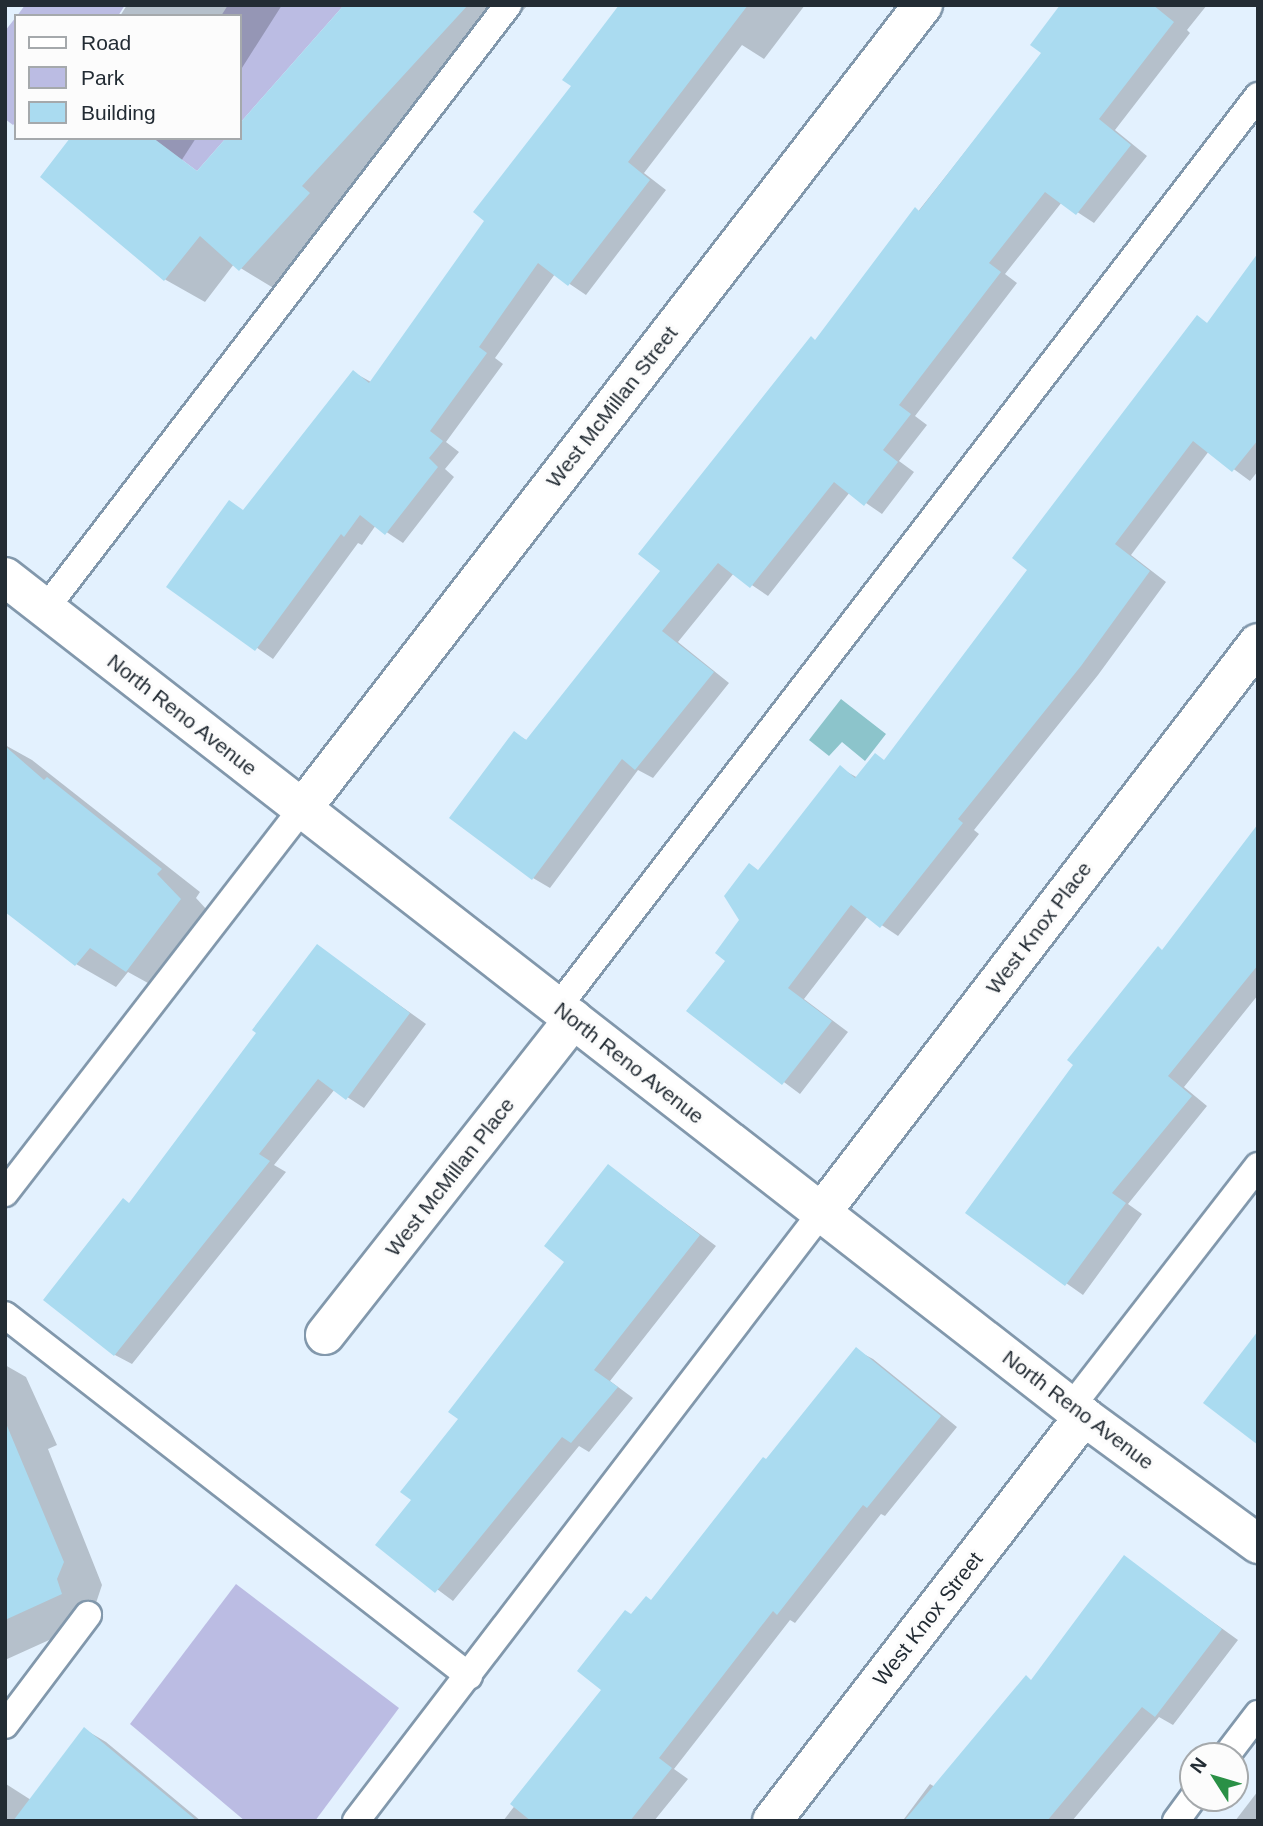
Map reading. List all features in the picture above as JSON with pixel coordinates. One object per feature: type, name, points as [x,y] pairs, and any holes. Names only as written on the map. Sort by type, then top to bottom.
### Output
[{"type":"street","name":"West McMillan Street","points":[[302,809],[923,5]]},
{"type":"street","name":"North Reno Avenue","points":[[5,577],[1077,1412],[1258,1544]]},
{"type":"street","name":"West Knox Place","points":[[821,1213],[1258,643]]},
{"type":"street","name":"West McMillan Place","points":[[325,1335],[566,1013]]},
{"type":"street","name":"West Knox Street","points":[[772,1821],[1077,1412]]},
{"type":"lane","points":[[46,608],[508,5]]},
{"type":"lane","points":[[566,1013],[1258,96]]},
{"type":"lane","points":[[5,1192],[302,809]]},
{"type":"lane","points":[[1077,1412],[1258,1166]]},
{"type":"lane","points":[[356,1821],[821,1213]]},
{"type":"lane","points":[[5,1315],[469,1676]]},
{"type":"lane","points":[[5,1725],[88,1615]]},
{"type":"lane","points":[[1237,1742],[1258,1714]]},
{"type":"green space","points":[[25,5],[125,5],[119,14],[18,14]]},
{"type":"green space","points":[[228,5],[344,5],[242,121],[242,14],[222,14]]},
{"type":"green space","points":[[14,20],[13,125],[5,119],[5,31]]},
{"type":"green space","points":[[156,140],[224,140],[197,171]]},
{"type":"green space","points":[[236,1584],[399,1708],[315,1821],[245,1821],[130,1724]]},
{"type":"shaded area","points":[[841,699],[886,734],[865,761],[842,742],[829,756],[809,740]]},
{"type":"building","points":[[344,5],[468,5],[302,186],[310,193],[239,271],[200,236],[164,281],[40,177],[68,140],[156,140],[197,171],[224,140],[242,140],[242,121]]},
{"type":"building","points":[[619,5],[748,5],[628,162],[650,180],[568,286],[538,263],[479,347],[487,353],[430,431],[443,441],[429,458],[438,467],[385,535],[360,515],[344,537],[341,534],[255,651],[166,587],[229,500],[243,510],[353,370],[369,383],[484,221],[473,212],[571,86],[562,80]]},
{"type":"building","points":[[1060,5],[1153,5],[1174,22],[1099,119],[1131,145],[1076,215],[1045,192],[989,263],[1001,272],[899,405],[911,414],[883,450],[898,462],[864,506],[834,482],[750,588],[718,563],[662,631],[714,672],[635,770],[622,759],[532,880],[449,818],[514,731],[526,740],[660,571],[638,554],[811,336],[815,340],[915,207],[919,211],[1041,53],[1030,45]]},
{"type":"building","points":[[1258,253],[1258,440],[1232,472],[1193,441],[1115,544],[1150,571],[1081,666],[958,819],[963,823],[880,928],[851,905],[788,988],[832,1021],[782,1085],[686,1011],[725,961],[715,953],[739,920],[724,896],[749,863],[758,870],[840,765],[855,778],[875,753],[884,760],[1027,570],[1012,558],[1197,315],[1207,323]]},
{"type":"building","points":[[5,746],[44,780],[47,777],[162,869],[157,874],[181,899],[126,972],[90,948],[75,966],[5,912]]},
{"type":"building","points":[[1258,824],[1258,965],[1168,1076],[1192,1096],[1112,1193],[1126,1203],[1065,1286],[965,1213],[1073,1065],[1067,1060],[1158,946],[1162,950]]},
{"type":"building","points":[[317,944],[410,1013],[346,1100],[318,1079],[259,1154],[270,1161],[114,1356],[43,1300],[123,1198],[129,1203],[256,1033],[252,1030]]},
{"type":"building","points":[[608,1164],[700,1235],[594,1370],[618,1387],[571,1443],[562,1437],[435,1593],[375,1545],[411,1500],[400,1492],[458,1419],[448,1412],[564,1262],[544,1246]]},
{"type":"building","points":[[1258,1331],[1258,1445],[1203,1403]]},
{"type":"building","points":[[856,1347],[941,1416],[867,1508],[863,1505],[777,1615],[773,1611],[659,1758],[672,1768],[630,1821],[531,1821],[510,1804],[601,1690],[577,1671],[625,1610],[631,1614],[646,1596],[651,1600],[763,1457],[766,1459]]},
{"type":"building","points":[[5,1421],[64,1562],[57,1579],[62,1594],[5,1620]]},
{"type":"building","points":[[1124,1555],[1222,1629],[1155,1717],[1142,1707],[1047,1821],[904,1821],[1026,1675],[1031,1680]]},
{"type":"building","points":[[84,1727],[197,1821],[13,1821]]}]
